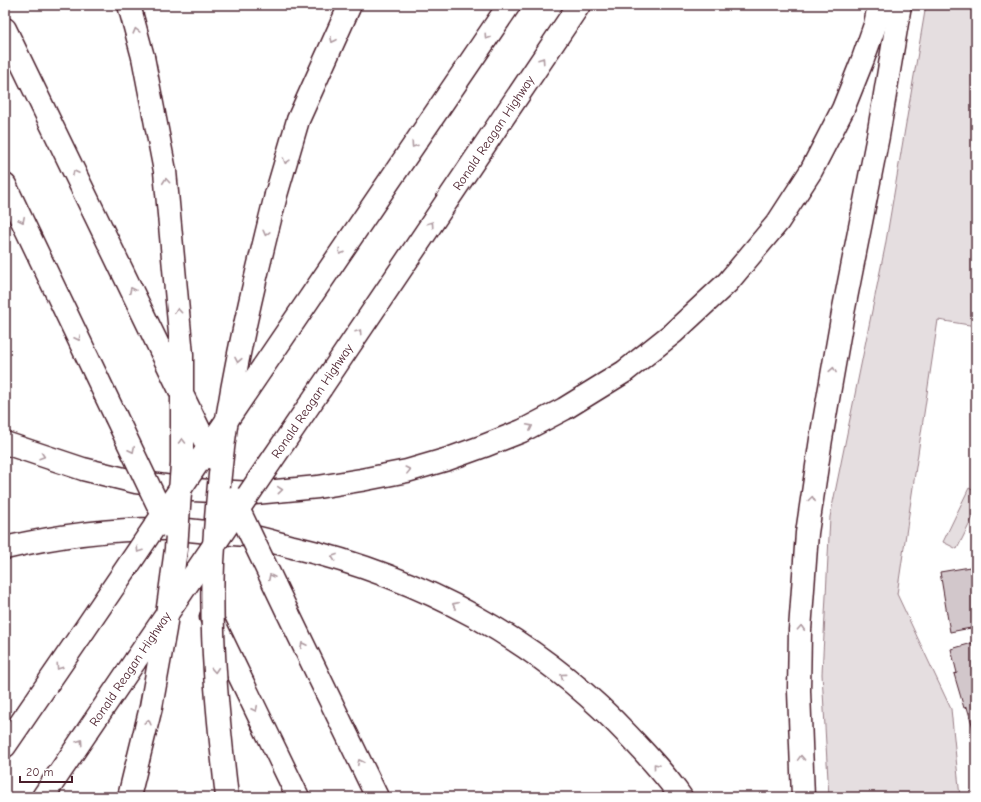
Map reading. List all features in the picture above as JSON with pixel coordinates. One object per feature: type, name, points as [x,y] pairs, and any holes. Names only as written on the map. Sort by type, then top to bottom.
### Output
[{"type":"highway","points":[[129,5],[143,57],[167,186],[182,355],[182,464],[176,549],[166,622],[152,707],[129,797]]},
{"type":"highway","points":[[227,797],[219,729],[213,648],[213,563],[219,488],[228,414],[251,294],[276,195],[298,120],[350,5]]},
{"type":"highway","points":[[5,746],[509,5]]},
{"type":"highway","name":"Ronald Reagan Highway","points":[[43,797],[579,5]]},
{"type":"highway","points":[[5,443],[84,469],[136,482],[193,490],[255,493],[318,487],[407,471],[455,457],[484,446],[522,430],[564,409],[624,372],[674,333],[728,282],[778,222],[811,171],[843,109],[875,25],[879,5]]},
{"type":"highway","points":[[802,797],[799,691],[800,630],[807,533],[821,439],[878,136],[900,5]]},
{"type":"highway","points":[[5,29],[377,797]]},
{"type":"highway","points":[[5,185],[298,797]]},
{"type":"highway","points":[[5,548],[41,540],[106,532],[162,528],[245,535],[328,555],[416,586],[497,628],[580,689],[607,712],[646,754],[680,797]]},
{"type":"shaded area","points":[[926,5],[976,5],[976,326],[938,320],[897,594],[951,709],[960,797],[829,797],[822,674],[830,517],[885,247]]},
{"type":"shaded area","points":[[969,488],[976,492],[976,511],[957,549],[943,542]]},
{"type":"building","points":[[970,567],[976,601],[976,627],[950,632],[940,572]]},
{"type":"building","points":[[976,642],[976,738],[967,707],[964,708],[954,674],[957,673],[951,649]]}]
